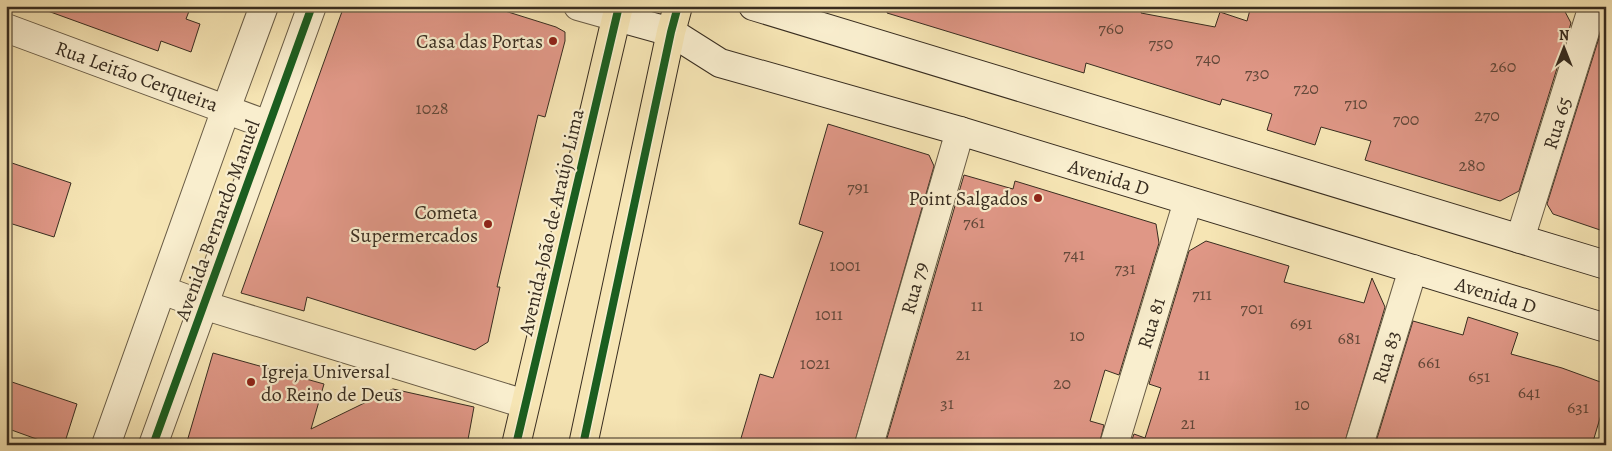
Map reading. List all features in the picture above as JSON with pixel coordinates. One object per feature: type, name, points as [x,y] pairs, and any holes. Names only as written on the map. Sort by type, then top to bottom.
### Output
[{"type":"main road","name":"Avenida João de Araújo Lima","points":[[516,445],[618,12]]},
{"type":"main road","points":[[583,445],[675,19]]},
{"type":"street","name":"Avenida Bernardo Manuel","points":[[106,445],[264,6]]},
{"type":"street","name":"Avenida Bernardo Manuel","points":[[153,445],[312,6]]},
{"type":"street","points":[[578,6],[618,12]]},
{"type":"street","points":[[753,6],[1606,265]]},
{"type":"street","name":"Rua 65","points":[[1520,239],[1593,6]]},
{"type":"street","name":"Avenida D","points":[[618,12],[675,19],[720,63],[960,131],[1606,328]]},
{"type":"street","name":"Rua Leitão Cerqueira","points":[[6,28],[268,125]]},
{"type":"street","name":"Rua 79","points":[[869,445],[960,131]]},
{"type":"street","name":"Rua 81","points":[[1114,445],[1188,201]]},
{"type":"street","name":"Rua 83","points":[[1360,445],[1412,269]]},
{"type":"street","points":[[162,290],[203,305],[525,404]]},
{"type":"building","points":[[46,6],[191,6],[186,19],[200,24],[191,52],[161,41],[158,51],[45,10]]},
{"type":"building","points":[[344,6],[489,6],[556,27],[565,32],[565,41],[545,117],[538,115],[497,287],[500,287],[488,342],[475,350],[307,297],[304,311],[241,293]]},
{"type":"building","points":[[888,6],[1143,6],[1141,13],[1215,27],[1220,12],[1247,21],[1251,6],[1562,6],[1571,23],[1519,191],[1500,201],[1365,160],[1371,141],[1321,127],[1315,145],[1267,130],[1272,114],[1222,99],[1220,105],[1086,63],[1084,73],[887,13]]},
{"type":"building","points":[[1603,25],[1606,25],[1606,232],[1553,214],[1547,204]]},
{"type":"building","points":[[828,124],[929,155],[934,166],[854,445],[739,445],[760,374],[773,378],[823,232],[799,224]]},
{"type":"building","points":[[6,161],[71,183],[54,237],[6,222]]},
{"type":"building","points":[[964,175],[1013,189],[1015,181],[1156,224],[1159,243],[1119,375],[1105,370],[1090,421],[1104,425],[1099,445],[885,445]]},
{"type":"building","points":[[1206,241],[1289,266],[1284,282],[1364,303],[1372,278],[1385,307],[1344,445],[1130,445],[1134,434],[1145,438],[1161,388],[1149,384],[1189,251]]},
{"type":"building","points":[[1468,317],[1518,333],[1511,354],[1562,368],[1606,384],[1606,398],[1592,445],[1375,445],[1413,321],[1463,335]]},
{"type":"building","points":[[213,353],[324,384],[311,429],[393,389],[474,407],[467,445],[186,445]]},
{"type":"building","points":[[6,380],[77,404],[64,445],[53,445],[6,428]]},
{"type":"cycle path","points":[[153,445],[312,6]]},
{"type":"cycle path","points":[[516,445],[619,6]]},
{"type":"cycle path","points":[[583,445],[678,6]]},
{"type":"place","name":"Casa das Portas","points":[[553,41]]},
{"type":"place","name":"Point Salgados","points":[[1038,198]]},
{"type":"place","name":"Cometa Supermercados","points":[[488,224]]},
{"type":"place","name":"Igreja Universal do Reino de Deus","points":[[251,382]]}]
